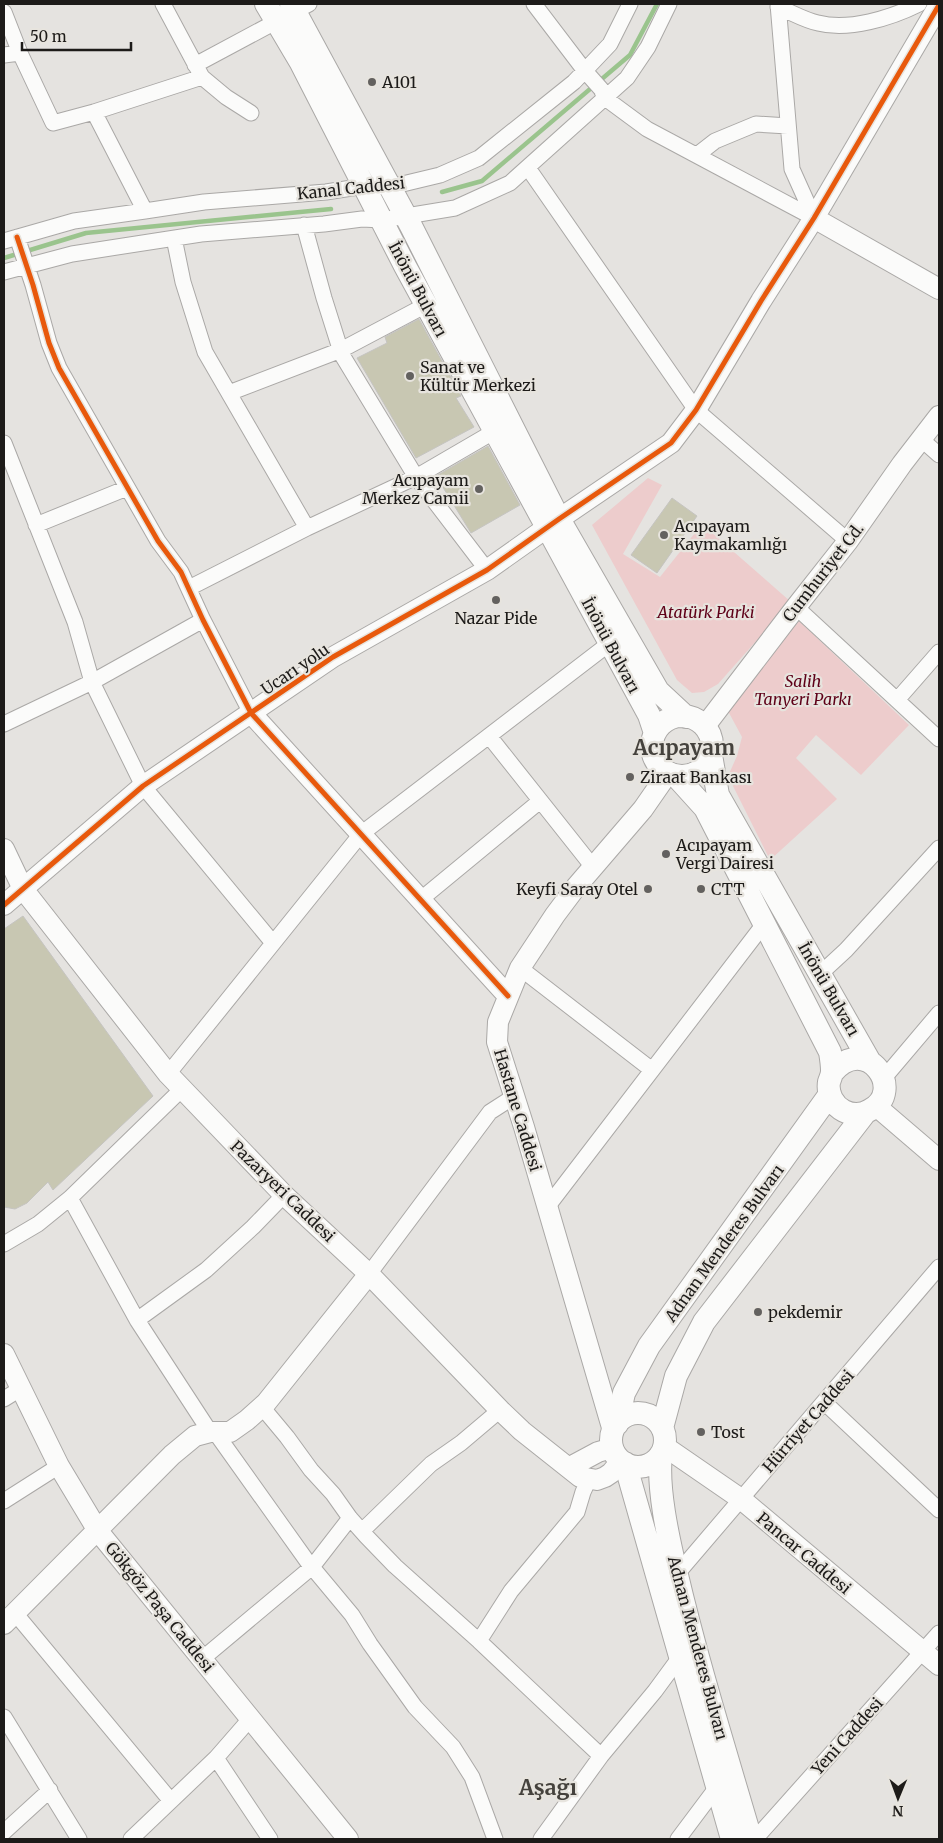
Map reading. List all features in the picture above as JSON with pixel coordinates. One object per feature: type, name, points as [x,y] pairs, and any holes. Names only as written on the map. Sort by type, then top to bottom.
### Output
[{"type":"main road","name":"İnönü Bulvarı","points":[[288,9],[301,63],[426,305],[495,431],[658,691],[696,721]]},
{"type":"main road","name":"İnönü Bulvarı","points":[[288,9],[406,216],[610,643],[649,715],[655,733]]},
{"type":"main road","points":[[677,717],[696,721],[710,735],[712,745],[708,763],[702,770],[694,774],[685,776],[672,774],[661,767],[652,751],[655,733],[668,720],[677,717]]},
{"type":"main road","name":"İnönü Bulvarı","points":[[711,755],[718,795],[877,1070]]},
{"type":"main road","name":"İnönü Bulvarı","points":[[672,774],[705,808],[830,1052],[831,1084]]},
{"type":"main road","points":[[860,1058],[877,1070],[885,1089],[882,1100],[870,1110],[854,1114],[843,1111],[835,1104],[831,1084],[839,1064],[849,1059],[860,1058]]},
{"type":"main road","name":"Adnan Menderes Bulvarı","points":[[732,1839],[618,1445],[624,1393],[649,1346],[831,1084]]},
{"type":"main road","name":"Adnan Menderes Bulvarı","points":[[751,1839],[686,1613],[670,1544],[659,1471],[662,1442],[676,1376],[704,1322],[870,1110]]},
{"type":"main road","points":[[639,1413],[656,1420],[662,1442],[654,1461],[646,1466],[637,1467],[618,1445],[623,1418],[639,1413]]},
{"type":"street","points":[[163,4],[199,71],[226,97],[251,113]]},
{"type":"street","points":[[534,4],[603,94],[646,129],[814,218],[939,289]]},
{"type":"street","name":"Kanal Caddesi","points":[[10,240],[74,221],[204,202],[326,192],[364,186],[390,187],[440,176],[479,158],[574,82],[610,44],[630,4]]},
{"type":"street","name":"Kanal Caddesi","points":[[4,272],[26,264],[72,254],[174,238],[362,219],[382,220],[455,208],[510,183],[528,168],[603,94],[627,78],[648,47],[669,4]]},
{"type":"street","points":[[814,218],[792,169],[778,6],[817,23],[838,26],[860,24],[919,4]]},
{"type":"street","name":"Ucarı yolu","points":[[4,905],[143,786],[333,657],[487,570],[671,443],[696,410],[761,301],[814,218],[939,6]]},
{"type":"street","points":[[4,12],[20,53],[53,123],[94,112],[199,71],[288,9]]},
{"type":"street","points":[[4,55],[20,53]]},
{"type":"street","points":[[94,112],[145,211]]},
{"type":"street","points":[[697,156],[715,141],[756,124],[788,126]]},
{"type":"street","points":[[528,168],[696,410],[848,541]]},
{"type":"street","points":[[304,225],[342,355],[416,478],[487,570]]},
{"type":"street","points":[[174,238],[184,282],[205,352],[307,528]]},
{"type":"street","points":[[10,240],[26,264],[49,343],[59,368],[158,540],[181,572],[203,620],[252,713],[508,996]]},
{"type":"street","points":[[229,393],[341,350],[426,305]]},
{"type":"street","name":"Cumhuriyet Cd.","points":[[696,721],[796,607],[848,541],[939,416]]},
{"type":"street","points":[[188,588],[307,528],[416,478],[495,431]]},
{"type":"street","points":[[921,439],[939,455]]},
{"type":"street","points":[[4,442],[75,622],[92,682],[143,786],[274,943]]},
{"type":"street","points":[[36,525],[127,488]]},
{"type":"street","points":[[796,607],[939,739]]},
{"type":"street","points":[[4,724],[92,682],[203,620]]},
{"type":"street","points":[[168,1074],[361,834],[610,643]]},
{"type":"street","points":[[897,700],[939,652]]},
{"type":"street","points":[[489,736],[593,867]]},
{"type":"street","name":"Hastane Caddesi","points":[[618,1445],[548,1206],[497,1042],[498,1022],[520,968],[555,915],[672,774]]},
{"type":"street","points":[[420,900],[540,801]]},
{"type":"street","points":[[820,974],[846,950],[939,848]]},
{"type":"street","name":"Pazaryeri Caddesi","points":[[4,849],[23,888],[168,1074],[284,1195],[368,1274],[500,1410],[522,1431],[570,1467],[580,1477],[588,1479]]},
{"type":"street","points":[[548,1206],[764,924]]},
{"type":"street","points":[[520,968],[652,1070]]},
{"type":"street","points":[[877,1070],[939,1013]]},
{"type":"street","points":[[4,1244],[38,1224],[70,1198],[182,1089]]},
{"type":"street","points":[[171,1801],[9,1618],[172,1455],[195,1436],[213,1432],[230,1432],[262,1407],[368,1274],[490,1112],[514,1096]]},
{"type":"street","points":[[870,1110],[939,1160]]},
{"type":"street","points":[[137,1320],[206,1270],[254,1227],[284,1195]]},
{"type":"street","points":[[70,1198],[137,1320],[213,1432],[312,1568],[352,1615],[370,1644],[415,1707],[453,1747],[472,1777],[495,1839]]},
{"type":"street","name":"Hürriyet Caddesi","points":[[677,1574],[939,1267]]},
{"type":"street","name":"Gökgöz Paşa Caddesi","points":[[4,1354],[12,1394],[59,1466],[98,1531],[346,1839]]},
{"type":"street","points":[[824,1402],[939,1510]]},
{"type":"street","points":[[262,1407],[287,1436],[311,1470],[333,1494],[350,1518],[395,1566],[479,1641],[600,1756]]},
{"type":"street","points":[[362,1530],[431,1464],[461,1443],[500,1410]]},
{"type":"street","name":"Pancar Caddesi","points":[[662,1442],[741,1499],[939,1666]]},
{"type":"street","points":[[570,1467],[598,1452],[618,1445]]},
{"type":"street","points":[[479,1641],[510,1591],[577,1512],[582,1492],[588,1479],[597,1480],[611,1473],[618,1445]]},
{"type":"street","points":[[4,1501],[59,1466]]},
{"type":"street","points":[[202,1659],[312,1568],[350,1518]]},
{"type":"street","name":"Yeni Caddesi","points":[[755,1839],[939,1633]]},
{"type":"street","points":[[542,1839],[600,1756],[655,1691],[680,1657]]},
{"type":"street","points":[[4,1717],[79,1839]]},
{"type":"street","points":[[131,1839],[216,1758],[250,1719]]},
{"type":"street","points":[[216,1758],[270,1839]]},
{"type":"street","points":[[678,1839],[717,1787]]},
{"type":"street","points":[[4,1832],[50,1790]]},
{"type":"green space","name":"Atatürk Parki","points":[[648,478],[662,485],[623,554],[660,577],[702,524],[791,602],[718,684],[704,692],[692,693],[677,680],[592,525]]},
{"type":"green space","name":"Salih Tanyeri Parkı","points":[[799,621],[909,725],[861,775],[816,735],[796,758],[837,799],[770,860],[728,776],[737,756],[742,737],[728,711]]},
{"type":"building","name":"Sanat ve Kültür Merkezi","points":[[419,319],[461,396],[456,398],[474,427],[416,458],[357,358],[387,343],[385,337]]},
{"type":"building","name":"Acıpayam Merkez Camii","points":[[488,446],[520,505],[471,533],[436,476]]},
{"type":"building","name":"Acıpayam Kaymakamlığı","points":[[672,498],[697,516],[657,573],[631,555]]},
{"type":"building","points":[[23,916],[153,1096],[53,1190],[48,1182],[27,1203],[15,1209],[4,1207],[4,929]]},
{"type":"waterway","points":[[442,192],[482,181],[630,55],[657,4]]},
{"type":"waterway","points":[[4,258],[86,233],[331,209]]},
{"type":"cycle path","points":[[4,905],[143,786],[333,657],[487,570],[671,443],[696,410],[761,301],[814,218],[939,5]]},
{"type":"cycle path","points":[[17,237],[49,343],[59,368],[158,541],[181,572],[203,620],[251,713],[508,996]]},
{"type":"place","name":"A101","points":[[372,82]]},
{"type":"place","name":"Sanat ve Kültür Merkezi","points":[[410,376]]},
{"type":"place","name":"Acıpayam Merkez Camii","points":[[479,489]]},
{"type":"place","name":"Acıpayam Kaymakamlığı","points":[[664,535]]},
{"type":"place","name":"Nazar Pide","points":[[496,600]]},
{"type":"place","name":"Ziraat Bankası","points":[[630,777]]},
{"type":"place","name":"Acıpayam Vergi Dairesi","points":[[666,854]]},
{"type":"place","name":"Keyfi Saray Otel","points":[[648,889]]},
{"type":"place","name":"CTT","points":[[701,889]]},
{"type":"place","name":"pekdemir","points":[[758,1312]]},
{"type":"place","name":"Tost","points":[[701,1432]]},
{"type":"district","name":"Acıpayam","points":[[684,748]]},
{"type":"district","name":"Aşağı","points":[[548,1788]]}]
